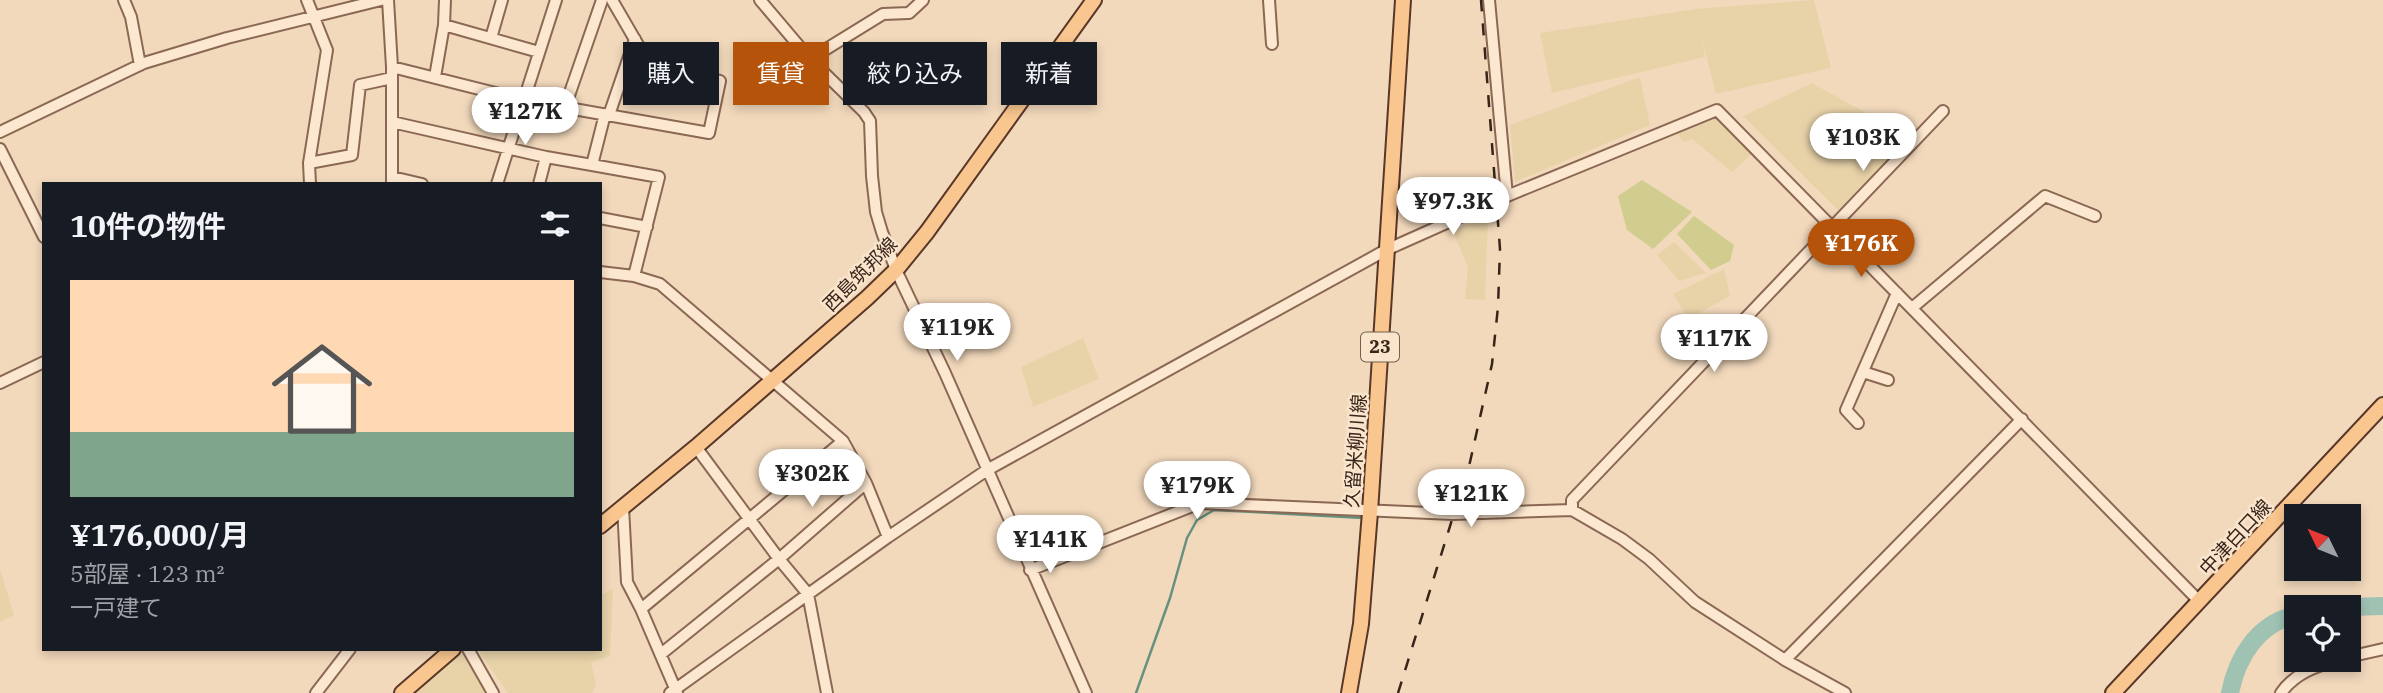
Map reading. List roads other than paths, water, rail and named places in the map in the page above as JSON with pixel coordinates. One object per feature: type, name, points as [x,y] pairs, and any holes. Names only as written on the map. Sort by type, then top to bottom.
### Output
[{"type":"main road","name":"西島筑邦線","points":[[602,524],[696,447],[896,270],[927,232],[1094,0]]},
{"type":"main road","name":"久留米柳川線","points":[[1349,693],[1361,624],[1370,512],[1403,0]]},
{"type":"main road","name":"中津白口線","points":[[2113,693],[2383,405]]},
{"type":"main road","points":[[402,693],[451,651]]},
{"type":"street","points":[[124,0],[131,16],[140,65]]},
{"type":"street","points":[[307,0],[327,50],[309,163],[310,182]]},
{"type":"street","points":[[0,132],[140,65],[227,38],[381,0]]},
{"type":"street","points":[[388,0],[392,72],[391,180]]},
{"type":"street","points":[[435,77],[444,25],[445,0]]},
{"type":"street","points":[[491,38],[502,0]]},
{"type":"street","points":[[498,182],[556,0]]},
{"type":"street","points":[[565,107],[602,0]]},
{"type":"street","points":[[309,163],[352,155],[360,85],[392,72],[435,77],[523,100],[709,133],[720,81],[652,69],[612,0]]},
{"type":"street","points":[[760,0],[796,42]]},
{"type":"street","points":[[829,47],[883,14],[909,13],[923,0]]},
{"type":"street","points":[[1269,0],[1272,44]]},
{"type":"street","points":[[1489,0],[1507,196]]},
{"type":"street","points":[[444,25],[539,51]]},
{"type":"street","points":[[592,165],[635,39]]},
{"type":"street","points":[[829,78],[870,121],[876,212],[896,270],[1086,693]]},
{"type":"street","points":[[623,507],[627,582],[661,654],[674,692],[888,537],[987,470],[1386,250],[1507,196],[1717,110],[2200,602]]},
{"type":"street","points":[[1572,510],[1572,500],[1943,111]]},
{"type":"street","points":[[392,122],[546,157],[659,177],[634,276]]},
{"type":"street","points":[[0,149],[42,233]]},
{"type":"street","points":[[540,182],[546,157]]},
{"type":"street","points":[[1912,308],[2045,196],[2095,216]]},
{"type":"street","points":[[602,218],[647,227]]},
{"type":"street","points":[[602,272],[634,276],[660,284],[843,441],[866,483],[888,537]]},
{"type":"street","points":[[1858,423],[1846,410],[1897,293]]},
{"type":"street","points":[[0,383],[42,363]]},
{"type":"street","points":[[1863,372],[1888,380]]},
{"type":"street","points":[[1785,660],[2022,419]]},
{"type":"street","points":[[641,609],[843,441]]},
{"type":"street","points":[[696,447],[808,594],[827,693]]},
{"type":"street","points":[[661,654],[779,559],[866,483]]},
{"type":"street","points":[[1030,570],[1200,503],[1453,514],[1572,510],[1622,539],[1649,559],[1695,602],[1785,660],[1845,693]]},
{"type":"street","points":[[2361,654],[2383,649]]},
{"type":"street","points":[[316,693],[348,651]]},
{"type":"street","points":[[469,651],[493,693]]},
{"type":"street","points":[[2281,693],[2305,672]]},
{"type":"waterway","points":[[1136,693],[1170,598],[1187,538],[1197,520],[1214,510],[1363,518]]},
{"type":"waterway","points":[[2361,607],[2383,606]]},
{"type":"waterway","points":[[2230,693],[2238,667],[2251,644],[2260,634],[2284,619]]},
{"type":"railway","points":[[1398,693],[1470,462],[1492,364],[1500,249],[1481,0]]}]
